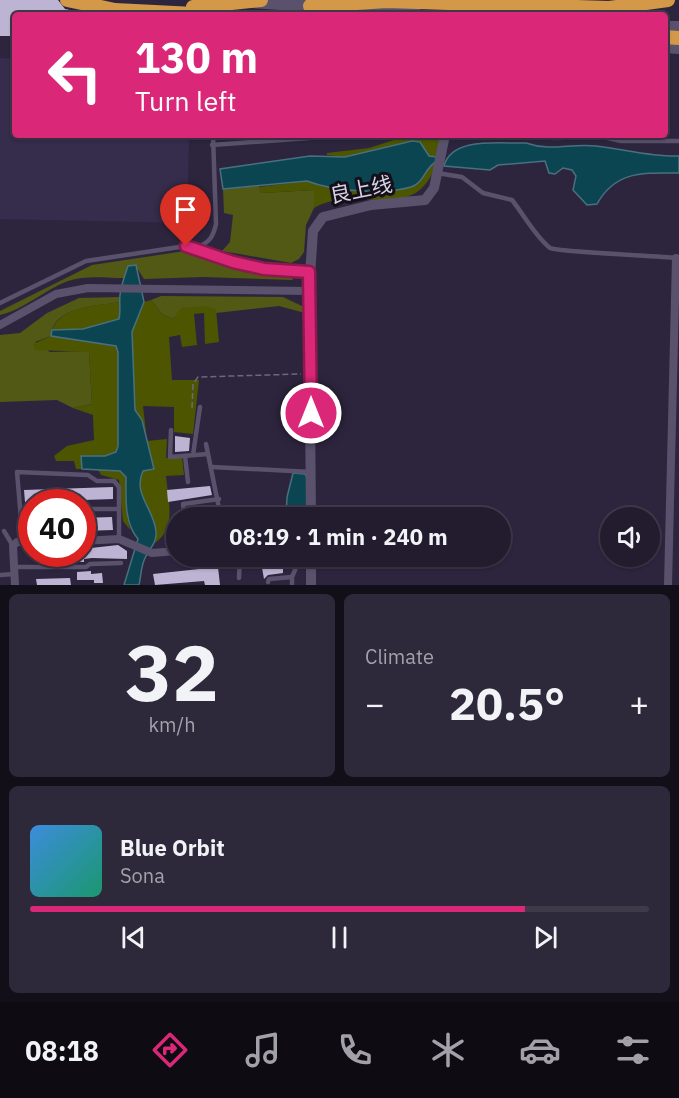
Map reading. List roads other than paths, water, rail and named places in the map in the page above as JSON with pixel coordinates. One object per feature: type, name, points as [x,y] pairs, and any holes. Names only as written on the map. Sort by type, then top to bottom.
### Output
[{"type":"highway","points":[[67,0],[116,10],[158,12],[261,0]]},
{"type":"highway","points":[[309,7],[397,2],[609,8],[668,0]]},
{"type":"highway","points":[[616,12],[679,0]]},
{"type":"highway","points":[[309,7],[468,12]]},
{"type":"main road","points":[[220,0],[377,12]]},
{"type":"main road","points":[[309,7],[335,12]]},
{"type":"street","name":"良上线","points":[[311,507],[309,272],[313,231],[324,217],[371,205],[425,200],[434,188],[445,138]]},
{"type":"street","points":[[668,585],[677,258]]},
{"type":"street","points":[[0,325],[68,291],[145,288],[309,291]]},
{"type":"street","points":[[96,540],[119,539],[152,553],[166,553]]},
{"type":"street","points":[[15,585],[13,546],[18,542]]},
{"type":"street","points":[[311,567],[311,585]]},
{"type":"lane","points":[[195,248],[207,244],[213,236],[216,224],[213,138]]},
{"type":"lane","points":[[212,146],[313,138]]},
{"type":"lane","points":[[608,138],[621,141],[679,141]]},
{"type":"lane","points":[[437,173],[462,177],[483,193],[512,200],[545,243],[556,251],[611,252],[677,258]]},
{"type":"lane","points":[[0,303],[86,261],[186,246],[233,262],[264,269],[309,272]]},
{"type":"lane","points":[[193,455],[200,407]]},
{"type":"lane","points":[[171,430],[170,457],[208,454]]},
{"type":"lane","points":[[206,444],[220,507]]},
{"type":"lane","points":[[185,456],[188,482]]},
{"type":"lane","points":[[212,467],[311,472]]},
{"type":"lane","points":[[19,489],[17,472],[43,471],[50,476],[88,475],[97,481],[114,481],[119,487],[119,539]]},
{"type":"lane","points":[[183,507],[183,504],[219,499]]},
{"type":"lane","points":[[96,509],[119,509]]},
{"type":"lane","points":[[4,531],[13,546]]},
{"type":"lane","points":[[163,554],[166,551]]},
{"type":"lane","points":[[0,575],[14,571],[121,563]]},
{"type":"lane","points":[[239,578],[240,567]]},
{"type":"lane","points":[[292,585],[292,577],[296,567]]},
{"type":"lane","points":[[268,582],[268,579],[292,577]]},
{"type":"water","points":[[412,141],[420,142],[429,156],[437,157],[437,161],[419,182],[411,187],[387,191],[359,191],[307,181],[223,189],[220,169],[310,156],[345,157]]},
{"type":"water","points":[[526,143],[544,147],[587,145],[647,154],[679,156],[679,173],[643,174],[622,179],[605,193],[597,204],[587,205],[573,190],[576,176],[572,170],[563,168],[555,174],[549,173],[545,161],[498,165],[490,170],[444,166],[449,156],[467,146]]},
{"type":"water","points":[[136,265],[144,302],[132,332],[135,410],[142,420],[154,469],[143,471],[140,487],[155,524],[156,536],[144,561],[139,585],[124,585],[138,539],[133,533],[128,518],[126,477],[120,471],[82,469],[81,456],[105,456],[116,452],[118,446],[118,352],[116,346],[51,336],[52,330],[83,329],[119,319],[123,280],[128,266]]},
{"type":"water","points":[[293,473],[305,474],[307,507],[287,507]]}]
